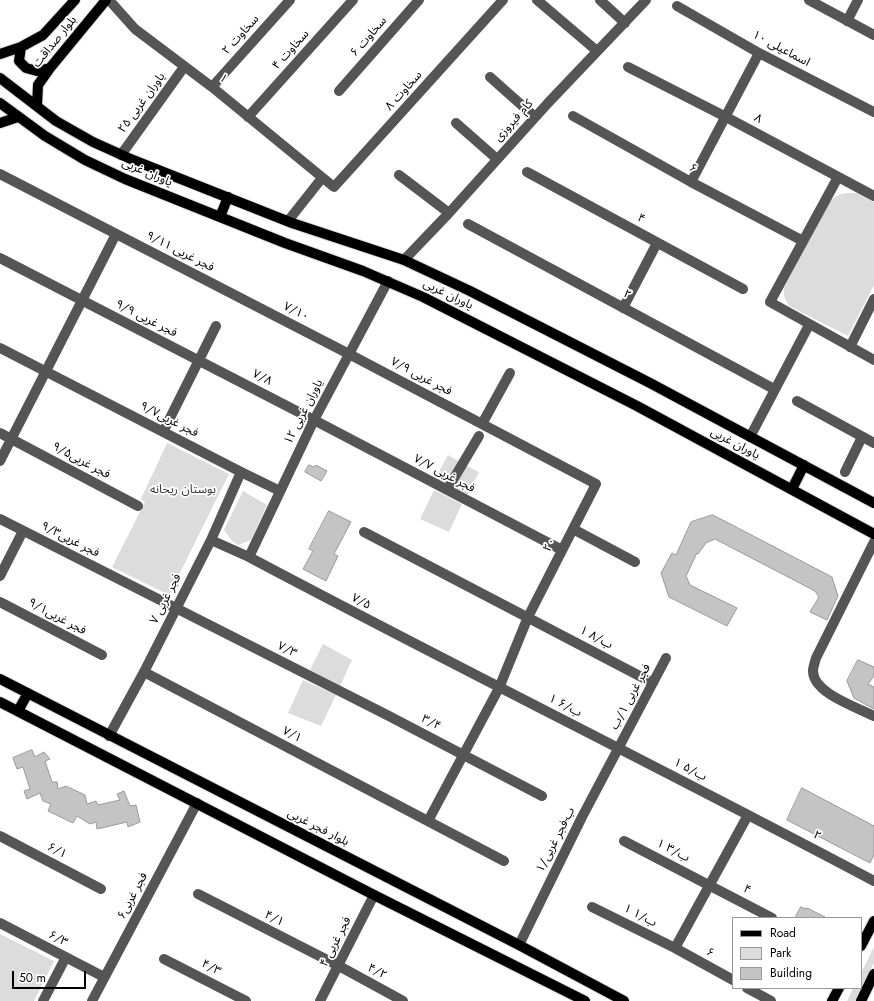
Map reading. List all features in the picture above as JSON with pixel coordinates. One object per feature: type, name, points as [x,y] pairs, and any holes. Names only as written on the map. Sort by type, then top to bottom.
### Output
[{"type":"main road","name":"بلوار صداقت","points":[[0,54],[21,47],[43,35],[75,0]]},
{"type":"main road","name":"بلوار صداقت","points":[[37,106],[38,85],[50,68],[108,0]]},
{"type":"main road","points":[[21,47],[19,60],[26,68],[37,71],[50,68]]},
{"type":"main road","name":"یاوران غربی","points":[[0,78],[56,120],[93,142],[121,155],[288,221],[404,260],[470,291],[581,348],[750,436],[874,503]]},
{"type":"main road","name":"یاوران غربی","points":[[0,103],[45,136],[92,163],[125,179],[285,243],[388,281],[423,297],[637,406],[874,534]]},
{"type":"main road","points":[[0,123],[18,117]]},
{"type":"main road","points":[[220,216],[228,197]]},
{"type":"main road","points":[[792,489],[804,466]]},
{"type":"main road","name":"بلوار فجر غربی","points":[[0,679],[519,945],[624,1001]]},
{"type":"main road","points":[[18,711],[28,693]]},
{"type":"main road","points":[[0,702],[374,895],[585,1001]]},
{"type":"main road","points":[[862,944],[874,921]]},
{"type":"main road","points":[[861,1001],[874,974]]},
{"type":"main road","points":[[832,1001],[838,989]]},
{"type":"street","name":"۱","points":[[108,0],[135,29],[212,87],[322,178]]},
{"type":"street","name":"سخاوت ۲","points":[[212,87],[290,0]]},
{"type":"street","name":"سخاوت ۴","points":[[248,117],[354,0]]},
{"type":"street","name":"سخاوت ۶","points":[[339,91],[419,0]]},
{"type":"street","name":"سخاوت ۸","points":[[322,178],[334,187],[503,0]]},
{"type":"street","points":[[538,0],[597,51]]},
{"type":"street","points":[[600,0],[625,22]]},
{"type":"street","name":"کام فیروزی","points":[[404,260],[449,213],[535,117],[646,0]]},
{"type":"street","points":[[809,0],[847,22],[874,35]]},
{"type":"street","points":[[847,22],[858,0]]},
{"type":"street","name":"اسماعیلی ۱۰","points":[[677,6],[759,53],[874,112]]},
{"type":"street","points":[[691,182],[759,53]]},
{"type":"street","name":"یاوران غربی ۲۵","points":[[121,155],[184,67]]},
{"type":"street","name":"۸","points":[[628,67],[726,117],[874,196]]},
{"type":"street","points":[[490,77],[535,117]]},
{"type":"street","name":"۶","points":[[572,116],[691,182],[803,241]]},
{"type":"street","points":[[456,123],[497,159]]},
{"type":"street","name":"۴","points":[[527,172],[743,289]]},
{"type":"street","name":"۹/۱۱ فجر غربی","points":[[0,174],[232,294]]},
{"type":"street","points":[[399,175],[449,213]]},
{"type":"street","points":[[838,177],[770,302],[874,360]]},
{"type":"street","points":[[288,221],[322,178]]},
{"type":"street","name":"۲","points":[[468,224],[774,389]]},
{"type":"street","points":[[0,461],[116,234]]},
{"type":"street","points":[[623,308],[657,243]]},
{"type":"street","name":"۹/۹ فجر غربی","points":[[0,258],[198,360]]},
{"type":"street","name":"۱۲ یاوران غربی","points":[[249,557],[314,420],[388,281]]},
{"type":"street","name":"۷/۱۰","points":[[232,294],[349,354]]},
{"type":"street","points":[[850,346],[874,299]]},
{"type":"street","points":[[750,436],[809,325]]},
{"type":"street","points":[[163,432],[216,326]]},
{"type":"street","name":"فجر غربی۹/۷","points":[[0,348],[240,472],[280,491]]},
{"type":"street","name":"۷/۹ فجر غربی","points":[[349,354],[596,484]]},
{"type":"street","name":"۷/۸","points":[[198,360],[314,420]]},
{"type":"street","points":[[482,424],[510,373]]},
{"type":"street","points":[[797,401],[874,443]]},
{"type":"street","name":"۷/۷ فجر غربی","points":[[314,420],[562,550]]},
{"type":"street","name":"فجر غربی۹/۵","points":[[0,434],[138,506]]},
{"type":"street","points":[[447,490],[479,436]]},
{"type":"street","points":[[845,472],[862,437]]},
{"type":"street","name":"۷ فجر غربی","points":[[109,736],[144,672],[211,540],[240,472]]},
{"type":"street","name":"۲۰","points":[[428,821],[499,688],[528,617],[596,484]]},
{"type":"street","name":"فجر غربی۹/۳","points":[[0,519],[176,609]]},
{"type":"street","points":[[573,529],[635,562]]},
{"type":"street","points":[[0,576],[24,531]]},
{"type":"street","name":"۱ ب/۸","points":[[364,532],[653,683]]},
{"type":"street","name":"۷/۵","points":[[211,540],[249,557],[499,688]]},
{"type":"street","points":[[874,542],[816,658],[813,670],[819,686],[826,693],[874,716]]},
{"type":"street","name":"فجر غربی۹/۱","points":[[0,602],[102,655]]},
{"type":"street","name":"۷/۳","points":[[176,609],[387,715]]},
{"type":"street","name":"فجر غربی ۱/ب","points":[[619,748],[666,658]]},
{"type":"street","name":"۷/۱","points":[[144,672],[504,862]]},
{"type":"street","name":"۱ ب/۶","points":[[499,688],[619,748]]},
{"type":"street","name":"۳/۴","points":[[387,715],[542,796]]},
{"type":"street","name":"۱ ب/۵","points":[[619,748],[748,814]]},
{"type":"street","name":"۱/ب-فجر غربی","points":[[519,945],[582,817],[619,748]]},
{"type":"street","name":"فجر غربی۶","points":[[92,1001],[197,803]]},
{"type":"street","points":[[675,948],[748,814]]},
{"type":"street","name":"۲","points":[[748,814],[874,881]]},
{"type":"street","name":"۶/۱","points":[[0,836],[102,888]]},
{"type":"street","name":"۱ ب/۳","points":[[624,841],[710,884]]},
{"type":"street","name":"۴","points":[[710,884],[770,917]]},
{"type":"street","name":"۴/۱","points":[[198,894],[339,966]]},
{"type":"street","name":"۴ فجر غربی","points":[[320,1001],[374,895]]},
{"type":"street","name":"۱ ب/۱","points":[[592,907],[675,948]]},
{"type":"street","name":"۶/۳","points":[[0,923],[104,977]]},
{"type":"street","name":"۶","points":[[675,948],[732,979]]},
{"type":"street","points":[[44,1001],[66,958]]},
{"type":"street","name":"۴/۳","points":[[164,959],[246,1001]]},
{"type":"street","name":"۴/۲","points":[[339,966],[404,1001]]},
{"type":"street","points":[[750,989],[771,1001]]},
{"type":"green space","points":[[847,193],[857,193],[874,202],[874,285],[848,336],[789,306],[786,302],[784,291],[784,288],[829,203],[837,196]]},
{"type":"green space","name":"بوستان ریحانه","points":[[167,443],[229,474],[169,595],[112,567],[145,502],[141,499]]},
{"type":"green space","points":[[448,455],[460,462],[447,486],[435,479]]},
{"type":"green space","points":[[465,465],[479,472],[467,496],[453,489]]},
{"type":"green space","points":[[434,490],[462,504],[449,532],[420,519]]},
{"type":"green space","points":[[243,491],[267,505],[251,540],[238,545],[232,541],[224,530]]},
{"type":"green space","points":[[323,644],[352,660],[340,686],[310,670]]},
{"type":"green space","points":[[303,680],[336,695],[321,726],[288,713]]},
{"type":"green space","points":[[0,934],[54,961],[34,1001],[0,1001]]},
{"type":"green space","points":[[874,947],[874,963],[862,987],[862,971]]},
{"type":"green space","points":[[853,989],[861,989],[855,1001],[847,1001]]},
{"type":"building","points":[[309,465],[314,467],[316,465],[327,471],[321,481],[305,472]]},
{"type":"building","points":[[329,511],[351,522],[334,554],[338,556],[326,581],[303,569],[313,551],[309,549]]},
{"type":"building","points":[[713,515],[832,577],[838,596],[827,620],[810,612],[819,597],[815,591],[715,539],[706,543],[698,554],[697,553],[686,576],[690,585],[737,608],[727,626],[669,597],[661,573],[672,553],[676,555],[691,522]]},
{"type":"building","points":[[858,660],[874,667],[874,676],[868,684],[874,687],[874,709],[854,698],[847,681]]},
{"type":"building","points":[[32,750],[35,757],[44,752],[50,759],[45,761],[52,782],[57,782],[58,789],[66,786],[85,795],[87,804],[96,801],[98,805],[120,800],[117,794],[124,791],[130,806],[136,805],[140,822],[128,827],[127,822],[97,829],[96,822],[90,824],[77,816],[73,823],[48,811],[51,804],[43,801],[40,793],[27,799],[24,791],[30,789],[23,767],[17,769],[13,758]]},
{"type":"building","points":[[802,788],[874,826],[874,855],[870,863],[787,820]]},
{"type":"building","points":[[801,907],[807,908],[825,917],[796,917]]}]
